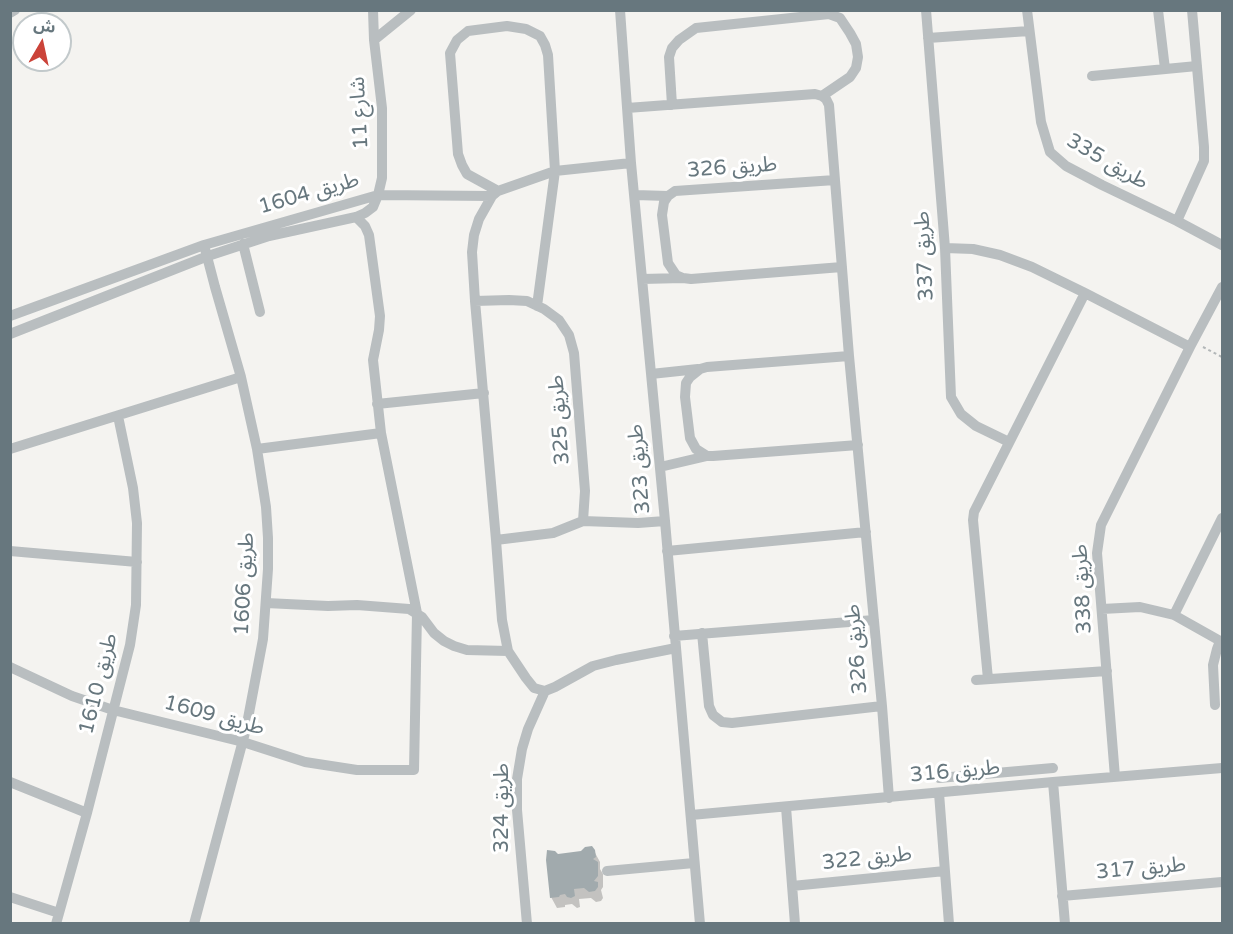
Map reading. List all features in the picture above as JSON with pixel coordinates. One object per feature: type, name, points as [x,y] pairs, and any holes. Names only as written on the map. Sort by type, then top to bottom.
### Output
[{"type":"street","points":[[10,13],[15,10]]},
{"type":"street","name":"شارع 11","points":[[364,10],[374,34]]},
{"type":"street","name":"شارع 11","points":[[373,10],[382,108],[381,178],[378,195]]},
{"type":"street","points":[[374,34],[411,10]]},
{"type":"street","name":"طريق 323","points":[[620,10],[631,163],[700,924]]},
{"type":"street","name":"طريق 337","points":[[926,10],[945,248],[951,397],[962,414],[976,426],[1009,442]]},
{"type":"street","name":"طريق 335","points":[[1027,10],[1041,122],[1050,152],[1066,166],[1177,220],[1222,245]]},
{"type":"street","points":[[1158,10],[1165,69]]},
{"type":"street","points":[[1177,220],[1204,161],[1192,10]]},
{"type":"street","points":[[627,108],[672,105],[815,94],[822,96],[850,77],[856,68],[858,57],[856,44],[840,18],[829,14],[696,28],[679,40],[672,48],[669,57],[672,105]]},
{"type":"street","points":[[495,193],[467,174],[458,154],[450,53],[457,40],[468,31],[507,26],[526,29],[540,36],[548,55],[555,171],[537,306]]},
{"type":"street","points":[[928,38],[1029,30]]},
{"type":"street","points":[[1092,76],[1197,66]]},
{"type":"street","name":"طريق 326","points":[[822,96],[829,105],[889,798]]},
{"type":"street","points":[[378,195],[495,193],[555,171],[631,163]]},
{"type":"street","name":"طريق 326","points":[[683,278],[676,275],[668,263],[662,215],[664,201],[675,191],[835,180]]},
{"type":"street","points":[[495,193],[479,219],[472,252],[502,620],[508,651],[534,688],[545,691],[593,666],[676,648]]},
{"type":"street","name":"طريق 1604","points":[[10,334],[206,251],[356,217],[373,207],[378,195]]},
{"type":"street","name":"طريق 1604","points":[[10,316],[378,195]]},
{"type":"street","points":[[634,195],[668,196]]},
{"type":"street","points":[[356,217],[365,226],[369,235],[380,316],[373,360],[377,404],[417,612]]},
{"type":"street","points":[[243,244],[260,312]]},
{"type":"street","points":[[945,248],[973,249],[1000,255],[1032,267],[1191,344]]},
{"type":"street","name":"طريق 1606","points":[[194,924],[243,742],[263,639],[268,538],[266,507],[257,449],[241,377],[206,251]]},
{"type":"street","points":[[642,279],[691,279],[842,267]]},
{"type":"street","name":"طريق 338","points":[[1115,777],[1097,553],[1098,538],[1101,525],[1191,344],[1222,287]]},
{"type":"street","points":[[1085,293],[974,512],[982,680],[1107,671]]},
{"type":"street","name":"طريق 325","points":[[475,301],[527,301],[544,309],[559,320],[569,335],[574,353],[585,491],[583,521]]},
{"type":"street","points":[[651,374],[707,367],[849,356]]},
{"type":"street","points":[[700,369],[690,377],[685,397],[690,438],[696,449],[707,456]]},
{"type":"street","points":[[10,449],[241,377]]},
{"type":"street","points":[[377,404],[484,393]]},
{"type":"street","name":"طريق 1610","points":[[10,897],[58,918],[130,645],[136,604],[136,523],[133,488],[118,416]]},
{"type":"street","points":[[257,449],[381,433]]},
{"type":"street","points":[[660,467],[707,456],[858,445]]},
{"type":"street","points":[[1174,615],[1222,518]]},
{"type":"street","points":[[496,540],[553,533],[583,521],[665,522]]},
{"type":"street","points":[[667,551],[866,532]]},
{"type":"street","points":[[10,551],[137,562]]},
{"type":"street","points":[[266,603],[401,608],[417,612],[444,642],[466,651],[508,651]]},
{"type":"street","points":[[1102,609],[1140,607],[1174,615],[1221,641],[1213,665],[1215,705]]},
{"type":"street","name":"طريق 1609","points":[[10,667],[72,696],[113,710],[243,742],[305,762],[377,771],[414,770],[417,612]]},
{"type":"street","points":[[674,636],[874,620]]},
{"type":"street","name":"طريق 326","points":[[702,633],[709,706],[713,715],[722,722],[732,723],[882,706]]},
{"type":"street","name":"طريق 324","points":[[527,924],[517,810],[517,779],[528,729],[545,691]]},
{"type":"street","points":[[939,778],[1053,768]]},
{"type":"street","name":"طريق 316","points":[[691,815],[1222,768]]},
{"type":"street","points":[[10,782],[87,813]]},
{"type":"street","points":[[1053,782],[1065,924]]},
{"type":"street","name":"طريق 322","points":[[939,793],[949,924]]},
{"type":"street","points":[[786,807],[795,924]]},
{"type":"street","points":[[608,871],[694,863]]},
{"type":"street","name":"طريق 322","points":[[792,886],[945,871]]},
{"type":"street","name":"طريق 317","points":[[1062,896],[1222,882]]},
{"type":"path","points":[[1191,344],[1222,357]]},
{"type":"building","points":[[592,846],[596,857],[593,859],[598,862],[598,876],[594,881],[598,882],[598,887],[595,891],[589,892],[584,888],[574,889],[575,896],[571,898],[565,894],[550,898],[547,850],[558,854],[581,851],[585,847]]}]
